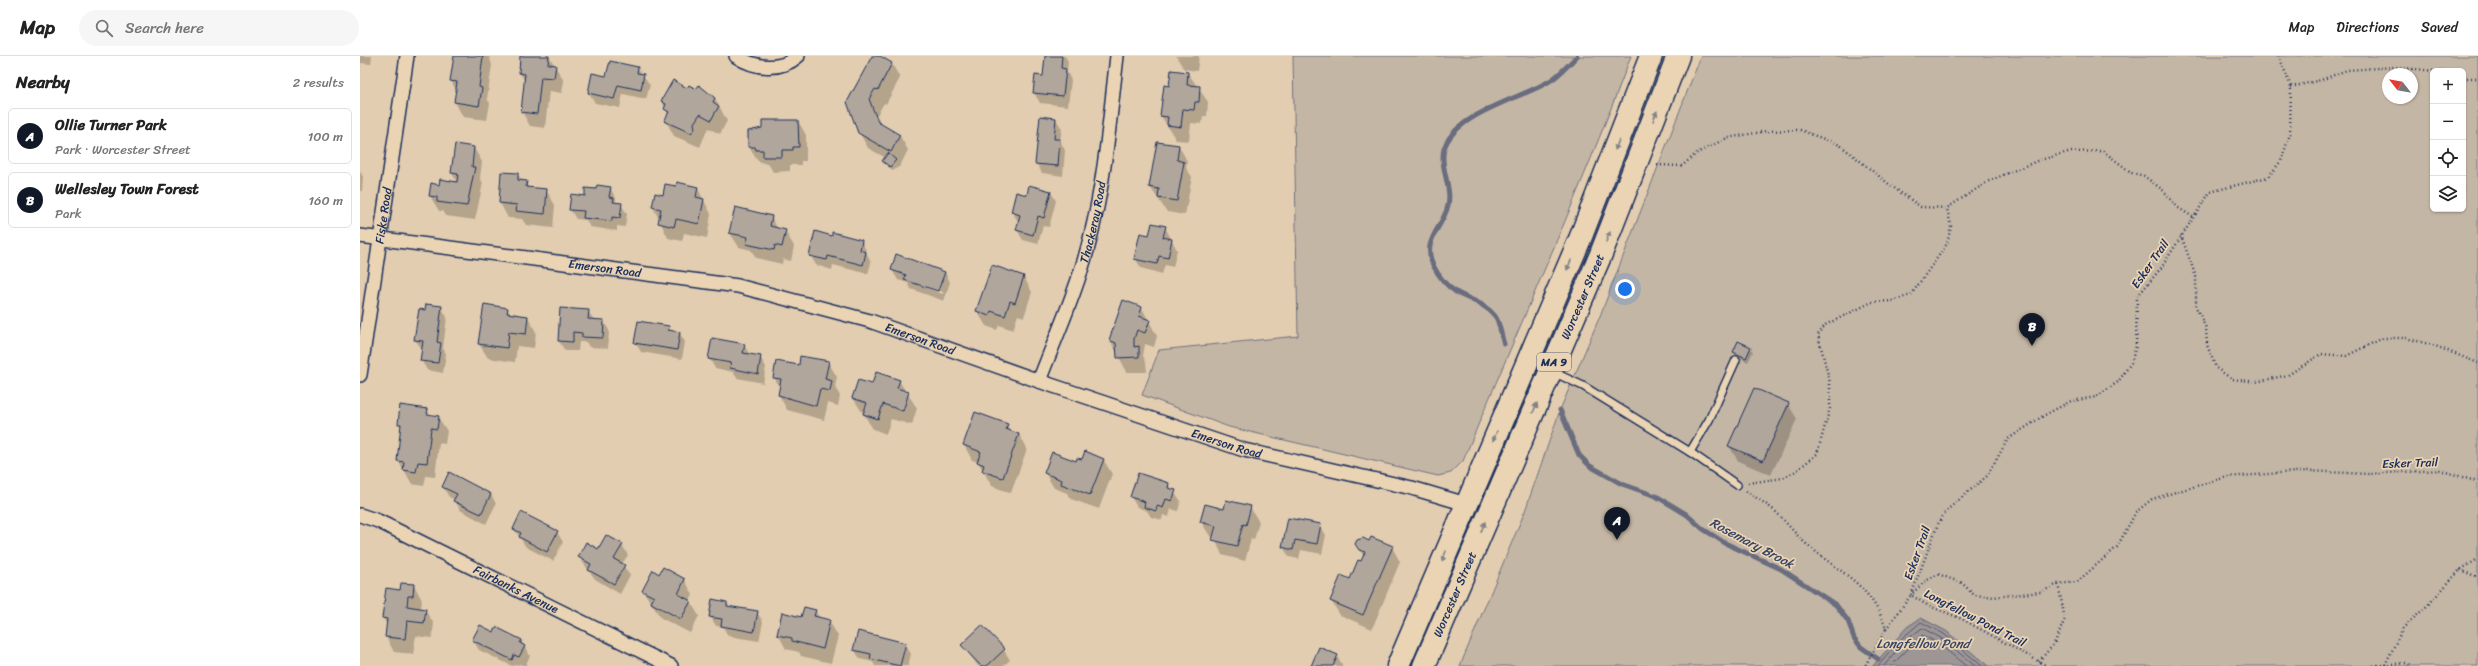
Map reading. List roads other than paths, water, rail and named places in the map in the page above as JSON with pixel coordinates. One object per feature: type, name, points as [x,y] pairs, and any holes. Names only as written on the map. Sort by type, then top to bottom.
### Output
[{"type":"highway","name":"Worcester Street","points":[[1398,666],[1580,239],[1651,56]]},
{"type":"highway","name":"Worcester Street","points":[[1424,666],[1551,371],[1637,163],[1678,56]]},
{"type":"street","name":"Fiske Road","points":[[360,375],[407,56]]},
{"type":"street","points":[[736,56],[745,62],[762,67],[779,66],[798,56]]},
{"type":"street","name":"Thackeray Road","points":[[1039,381],[1074,291],[1090,240],[1101,182],[1117,56]]},
{"type":"street","name":"Emerson Road","points":[[360,236],[738,286],[870,321],[1039,381],[1244,450],[1412,488],[1466,504]]},
{"type":"street","name":"Fairbanks Avenue","points":[[360,515],[378,521],[671,666]]},
{"type":"lane","points":[[1690,452],[1709,420],[1736,360]]},
{"type":"lane","points":[[1551,371],[1583,386],[1690,452],[1737,484]]},
{"type":"water","name":"Longfellow Pond","points":[[1921,618],[1946,631],[1988,666],[1873,666],[1907,627]]},
{"type":"waterway","name":"Rosemary Brook","points":[[1504,344],[1495,316],[1487,308],[1449,287],[1437,273],[1430,257],[1433,236],[1444,216],[1449,202],[1448,187],[1443,164],[1444,149],[1450,137],[1460,126],[1489,109],[1552,80],[1560,74],[1577,56]]},
{"type":"waterway","name":"Rosemary Brook","points":[[1560,410],[1579,455],[1590,466],[1622,484],[1656,496],[1686,514],[1703,529],[1725,543],[1781,569],[1836,605],[1848,621],[1854,638],[1861,647],[1878,659]]},
{"type":"place","name":"Wellesley Town Forest","points":[[2032,346]]},
{"type":"place","name":"Ollie Turner Park","points":[[1617,540]]}]
